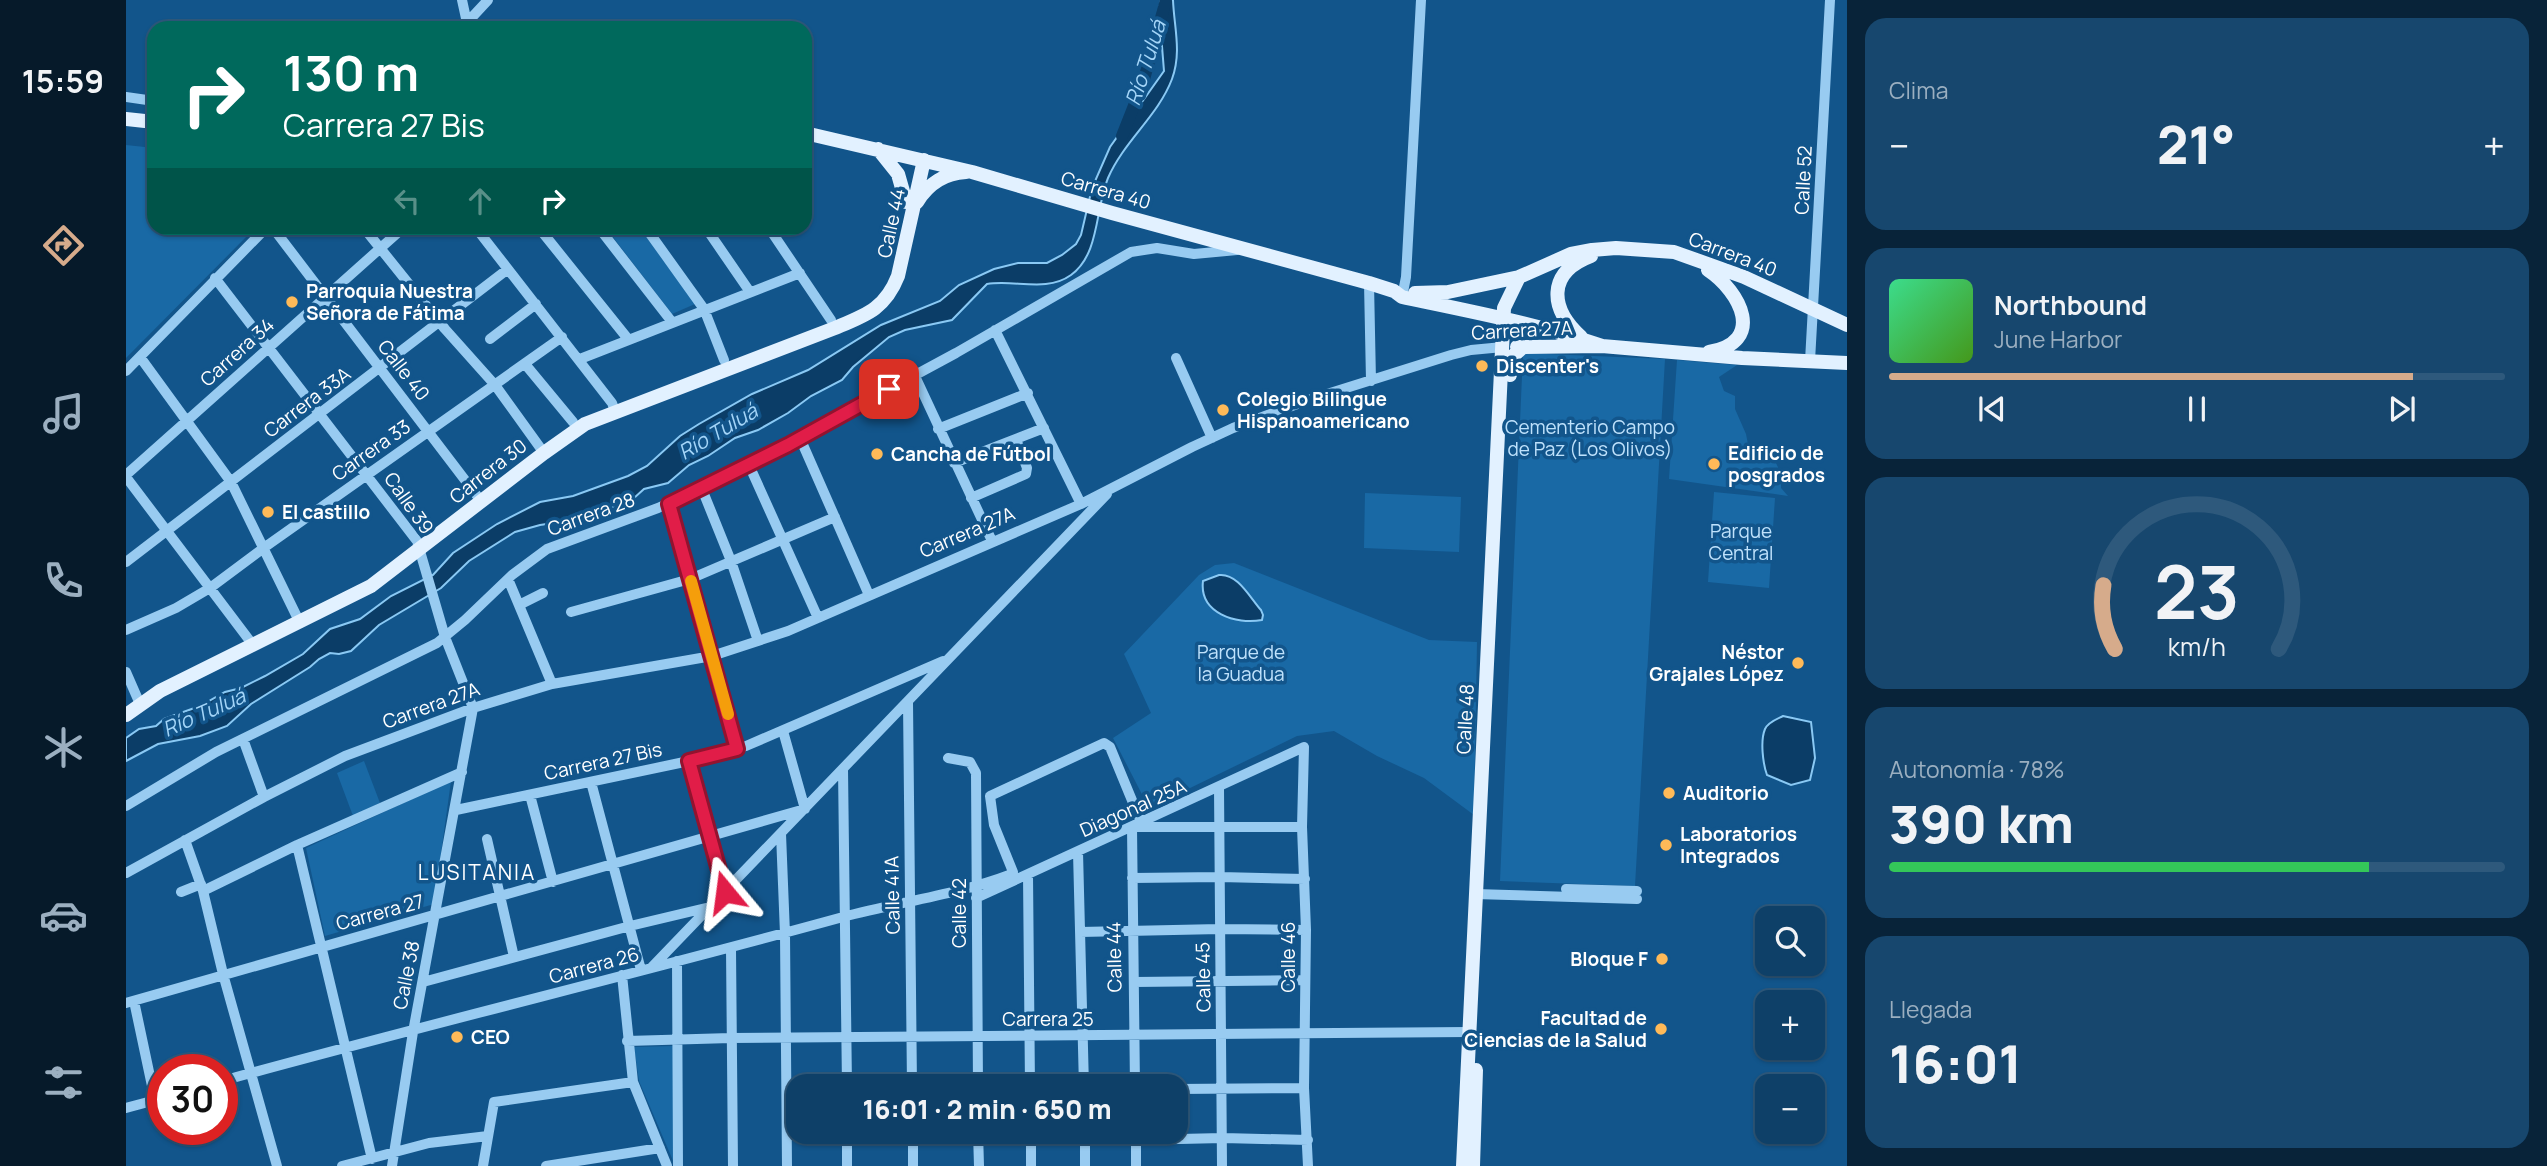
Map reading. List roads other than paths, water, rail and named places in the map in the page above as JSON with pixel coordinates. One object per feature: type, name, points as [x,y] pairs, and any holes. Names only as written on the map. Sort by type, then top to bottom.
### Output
[{"type":"main road","points":[[126,119],[147,121]]},
{"type":"main road","name":"Carrera 40","points":[[812,134],[972,172],[1400,293],[1582,338],[1602,346]]},
{"type":"main road","points":[[877,148],[898,174],[910,206],[932,184],[951,174],[972,172]]},
{"type":"main road","name":"Calle 44","points":[[887,291],[920,159]]},
{"type":"main road","name":"Carrera 40","points":[[1400,293],[1434,294],[1519,277],[1571,254],[1616,248],[1674,252],[1745,277],[1847,325]]},
{"type":"main road","points":[[1582,338],[1562,315],[1557,294],[1559,284],[1572,266],[1616,248]]},
{"type":"main road","points":[[1674,252],[1704,267],[1726,284],[1738,300],[1743,318],[1742,358]]},
{"type":"main road","name":"Calle 48","points":[[1473,1166],[1479,890],[1504,319],[1507,300],[1519,277]]},
{"type":"main road","name":"Carrera 30","points":[[730,361],[835,328],[875,304],[887,291]]},
{"type":"main road","name":"Carrera 30","points":[[126,715],[134,701],[298,619],[420,551],[479,498],[573,422],[875,304]]},
{"type":"main road","points":[[1700,354],[1727,346],[1740,334],[1743,327]]},
{"type":"main road","name":"Carrera 27A","points":[[1503,347],[1602,346],[1742,358],[1847,363]]},
{"type":"main road","name":"Calle 48","points":[[1463,1166],[1511,362],[1516,352],[1523,347]]},
{"type":"main road","name":"Carrera 30","points":[[541,450],[613,407]]},
{"type":"street","points":[[462,0],[464,21]]},
{"type":"street","points":[[468,21],[488,0]]},
{"type":"street","points":[[1400,293],[1406,277],[1421,0]]},
{"type":"street","name":"Calle 52","points":[[1810,361],[1830,0]]},
{"type":"street","points":[[126,97],[147,99]]},
{"type":"street","points":[[126,371],[259,235]]},
{"type":"street","name":"Calle 40","points":[[278,235],[479,498]]},
{"type":"street","points":[[369,235],[440,323],[495,384],[541,450]]},
{"type":"street","name":"Carrera 34","points":[[126,476],[395,235]]},
{"type":"street","points":[[481,235],[580,359],[613,407]]},
{"type":"street","points":[[544,235],[628,339]]},
{"type":"street","points":[[604,235],[672,321]]},
{"type":"street","points":[[651,235],[704,309],[730,361]]},
{"type":"street","points":[[711,235],[750,292]]},
{"type":"street","points":[[774,235],[831,320]]},
{"type":"street","name":"Carrera 28","points":[[126,806],[193,765],[419,653],[445,637],[508,579],[547,549],[702,489],[915,376],[1132,252],[1157,248],[1194,254],[1245,249]]},
{"type":"street","name":"Carrera 33A","points":[[126,562],[508,269]]},
{"type":"street","points":[[580,359],[800,273]]},
{"type":"street","name":"Calle 39","points":[[215,278],[367,474],[420,551],[445,637],[473,708]]},
{"type":"street","points":[[1369,283],[1371,381]]},
{"type":"street","points":[[490,339],[536,304]]},
{"type":"street","points":[[995,330],[1081,504]]},
{"type":"street","name":"Carrera 33","points":[[126,630],[176,608],[210,588],[562,337]]},
{"type":"street","name":"Carrera 27A","points":[[126,873],[345,756],[473,708],[552,684],[712,656],[758,641],[818,618],[1081,504],[1212,438],[1308,400],[1451,355],[1503,347]]},
{"type":"street","points":[[140,357],[231,482],[298,619]]},
{"type":"street","points":[[1176,358],[1212,438]]},
{"type":"street","points":[[525,364],[573,422]]},
{"type":"street","points":[[915,376],[992,541]]},
{"type":"street","points":[[938,429],[1028,393]]},
{"type":"street","points":[[954,463],[1044,428]]},
{"type":"street","points":[[800,438],[869,595]]},
{"type":"street","points":[[971,498],[1026,474],[1027,468],[1016,439]]},
{"type":"street","points":[[749,465],[818,618]]},
{"type":"street","points":[[126,476],[251,641]]},
{"type":"street","points":[[702,489],[731,561],[758,641]]},
{"type":"street","points":[[591,782],[630,926],[647,969],[725,892],[1112,489]]},
{"type":"street","points":[[669,504],[737,749]]},
{"type":"street","points":[[1065,510],[1071,511],[1074,516],[1075,528]]},
{"type":"street","points":[[571,612],[690,579],[835,517]]},
{"type":"street","points":[[508,579],[552,684]]},
{"type":"street","points":[[519,605],[543,593]]},
{"type":"street","name":"Carrera 27 Bis","points":[[456,810],[737,749],[949,659]]},
{"type":"street","points":[[126,672],[134,701]]},
{"type":"street","name":"Calle 41A","points":[[908,702],[912,1074]]},
{"type":"street","name":"Calle 38","points":[[392,1166],[413,1032],[473,708]]},
{"type":"street","points":[[783,731],[805,809]]},
{"type":"street","points":[[243,739],[264,797]]},
{"type":"street","points":[[976,893],[1013,873],[994,825],[990,796],[1104,744],[1110,747],[1139,825],[1302,827]]},
{"type":"street","name":"Diagonal 25A","points":[[976,893],[1028,875],[1304,747]]},
{"type":"street","name":"Calle 46","points":[[1304,747],[1304,1088],[1308,1166]]},
{"type":"street","name":"Calle 42","points":[[948,758],[970,762],[975,769],[978,1074]]},
{"type":"street","points":[[689,761],[725,892]]},
{"type":"street","points":[[843,769],[847,1074]]},
{"type":"street","points":[[181,892],[202,887],[462,772]]},
{"type":"street","name":"Calle 45","points":[[1219,788],[1222,1166]]},
{"type":"street","points":[[530,795],[553,881]]},
{"type":"street","name":"Carrera 27","points":[[130,1002],[805,809]]},
{"type":"street","name":"Calle 44","points":[[1135,1074],[1132,878],[1139,825]]},
{"type":"street","points":[[781,834],[785,934],[787,1166]]},
{"type":"street","points":[[487,839],[514,957]]},
{"type":"street","points":[[185,840],[202,887],[223,974],[277,1166]]},
{"type":"street","points":[[298,845],[372,1159]]},
{"type":"street","points":[[1078,852],[1084,1074]]},
{"type":"street","points":[[1028,875],[1030,1074]]},
{"type":"street","points":[[1132,878],[1305,879]]},
{"type":"street","points":[[1479,890],[1637,895]]},
{"type":"street","name":"Carrera 26","points":[[238,1076],[844,917],[909,901],[976,893]]},
{"type":"street","points":[[423,982],[710,907]]},
{"type":"street","points":[[1080,932],[1306,930]]},
{"type":"street","points":[[731,948],[733,1166]]},
{"type":"street","points":[[673,1165],[678,1040],[677,961]]},
{"type":"street","points":[[622,975],[633,1082],[660,1148],[673,1165]]},
{"type":"street","points":[[1134,982],[1305,980]]},
{"type":"street","points":[[130,1002],[147,1059]]},
{"type":"street","name":"Carrera 25","points":[[627,1041],[786,1037],[1469,1032]]},
{"type":"street","points":[[484,1166],[494,1102],[633,1082]]},
{"type":"street","points":[[1188,1089],[1304,1088]]},
{"type":"street","points":[[126,1108],[147,1102]]},
{"type":"street","points":[[342,1166],[429,1143],[488,1136]]},
{"type":"street","points":[[1188,1137],[1308,1140]]},
{"type":"street","points":[[847,1144],[848,1166]]},
{"type":"street","points":[[913,1144],[913,1166]]},
{"type":"street","points":[[978,1144],[979,1166]]},
{"type":"street","points":[[1031,1144],[1031,1166]]},
{"type":"street","points":[[1084,1144],[1085,1166]]},
{"type":"street","points":[[1136,1144],[1136,1166]]},
{"type":"street","points":[[546,1166],[660,1148]]},
{"type":"water","name":"Río Tuluá","points":[[1161,0],[1173,0],[1177,59],[1172,79],[1158,105],[1123,152],[1108,178],[1092,243],[1080,266],[1071,275],[1051,283],[987,284],[952,320],[905,330],[889,337],[853,367],[842,380],[811,396],[758,430],[735,438],[689,465],[668,483],[644,489],[633,499],[580,519],[515,532],[469,561],[441,588],[379,625],[351,651],[330,653],[319,659],[251,704],[227,726],[200,736],[158,744],[126,761],[126,738],[139,729],[156,726],[164,719],[200,706],[225,692],[241,688],[265,676],[303,654],[330,629],[360,619],[391,596],[433,575],[453,553],[497,524],[540,502],[573,496],[628,476],[647,466],[680,436],[699,424],[752,394],[808,370],[881,325],[940,301],[959,285],[994,269],[1018,263],[1047,263],[1062,255],[1076,244],[1081,235],[1092,188],[1110,147],[1164,71],[1159,9]]},
{"type":"water","points":[[1219,575],[1232,578],[1243,587],[1261,610],[1262,620],[1241,621],[1213,609],[1203,592],[1203,581]]},
{"type":"water","points":[[1783,716],[1811,722],[1815,758],[1810,780],[1791,785],[1767,775],[1764,765],[1763,734],[1768,724]]},
{"type":"waterway","name":"Río Tuluá","points":[[1122,136],[1143,83],[1166,0]]},
{"type":"place","name":"Parroquia Nuestra Señora de Fátima","points":[[292,302]]},
{"type":"place","name":"Discenter's","points":[[1482,366]]},
{"type":"place","name":"Colegio Bilingue Hispanoamericano","points":[[1223,410]]},
{"type":"place","name":"Cancha de Fútbol","points":[[877,454]]},
{"type":"place","name":"Edificio de posgrados","points":[[1714,464]]},
{"type":"place","name":"El castillo","points":[[268,512]]},
{"type":"place","name":"Néstor Grajales López","points":[[1798,663]]},
{"type":"place","name":"Auditorio","points":[[1669,793]]},
{"type":"place","name":"Laboratorios Integrados","points":[[1666,845]]},
{"type":"place","name":"Bloque F","points":[[1662,959]]},
{"type":"place","name":"Facultad de Ciencias de la Salud","points":[[1661,1029]]},
{"type":"place","name":"CEO","points":[[457,1037]]},
{"type":"district","name":"LUSITANIA","points":[[477,873]]},
{"type":"park label","name":"Cementerio Campo de Paz (Los Olivos)","points":[[1590,438]]},
{"type":"park label","name":"Parque Central","points":[[1741,542]]},
{"type":"park label","name":"Parque de la Guadua","points":[[1241,663]]}]
